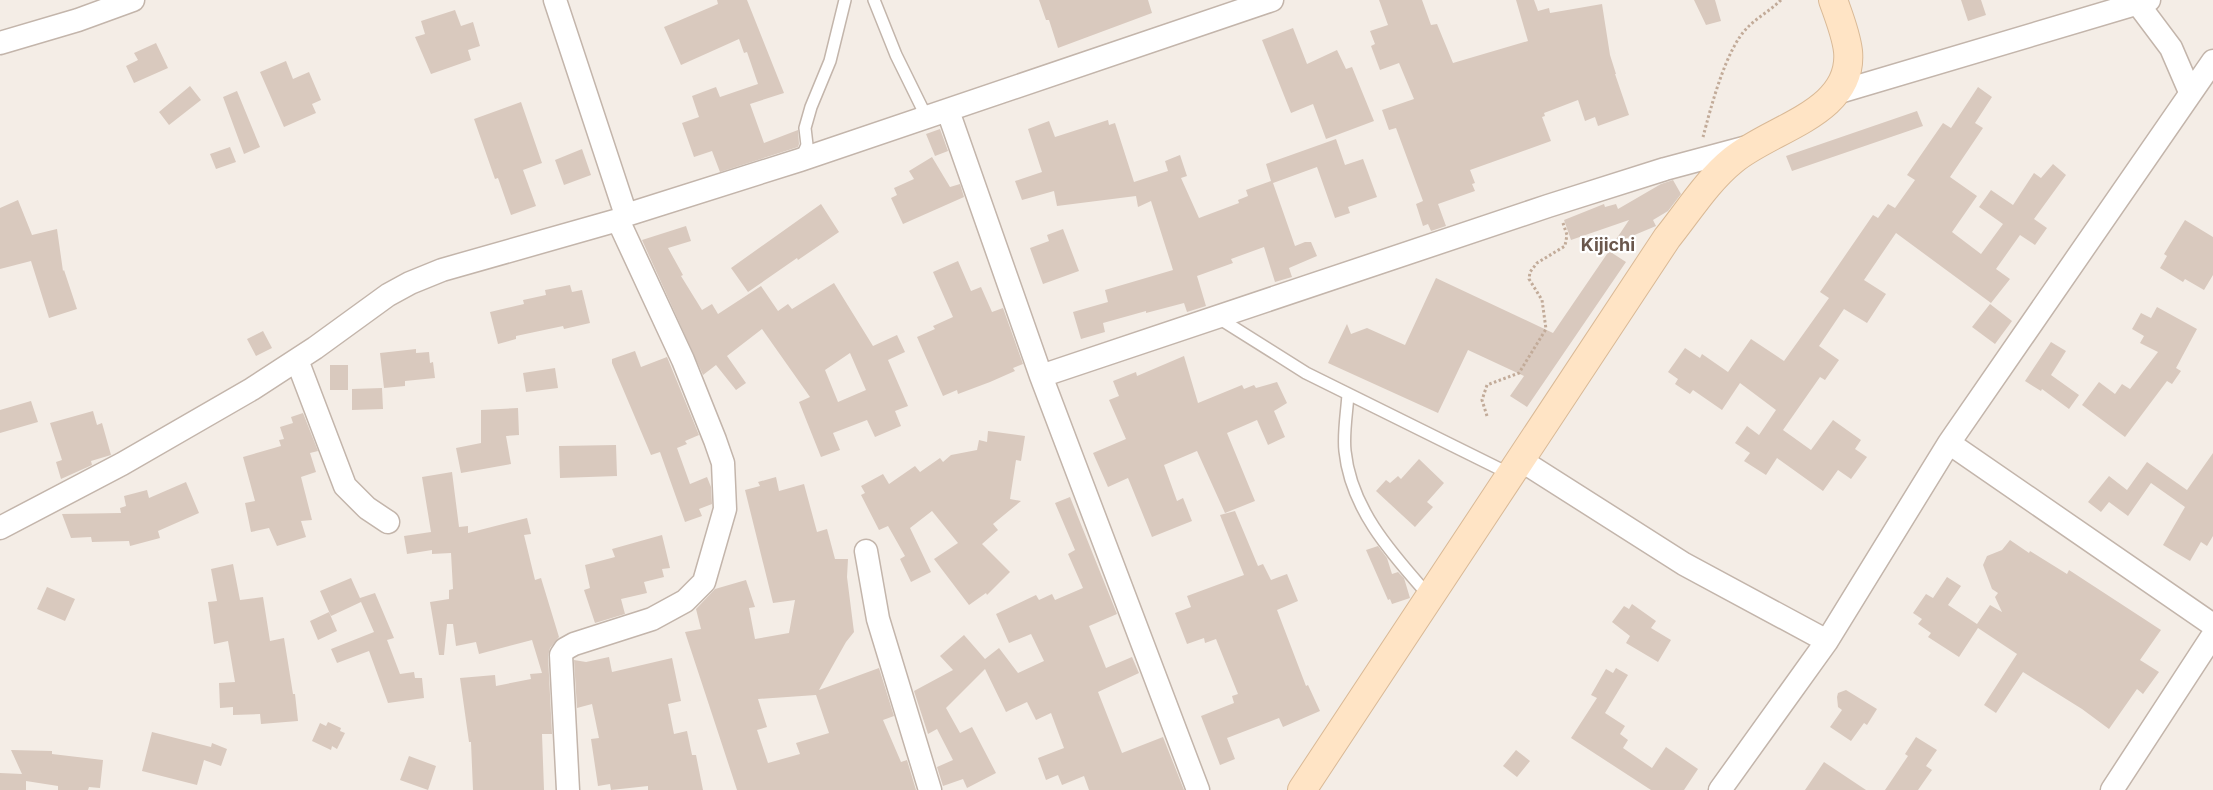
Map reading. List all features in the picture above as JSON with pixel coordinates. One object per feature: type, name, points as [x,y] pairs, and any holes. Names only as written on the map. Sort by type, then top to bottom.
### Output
[{"type":"street","points":[[0,43],[78,20],[133,0]]},
{"type":"street","points":[[554,0],[622,218],[683,360],[723,463],[724,509],[704,582],[685,601],[636,625],[574,644],[565,649],[561,655],[568,790]]},
{"type":"street","points":[[0,528],[173,436],[297,360],[364,311],[410,283],[450,267],[622,218],[800,160],[1272,0]]},
{"type":"street","points":[[1833,0],[1843,27],[1848,52],[1846,77],[1836,93]]},
{"type":"street","points":[[1302,790],[1667,238],[1718,173],[1734,159],[1753,146],[1797,122],[1836,93],[2143,2],[2171,48],[2190,92]]},
{"type":"street","points":[[1720,790],[1827,641],[1949,443],[2213,61]]},
{"type":"street","points":[[948,111],[1041,376],[1198,790]]},
{"type":"street","points":[[1041,376],[1215,316],[1548,206],[1699,160],[1753,146]]},
{"type":"street","points":[[297,360],[345,486],[367,508],[388,522]]},
{"type":"street","points":[[1949,443],[2213,625]]},
{"type":"street","points":[[1515,467],[1684,564],[1827,641]]},
{"type":"street","points":[[866,551],[878,619],[930,790]]},
{"type":"street","points":[[2112,790],[2213,635]]},
{"type":"lane","points":[[800,160],[807,145],[805,128],[811,106],[830,60],[845,0]]},
{"type":"lane","points":[[874,0],[896,55],[927,118]]},
{"type":"lane","points":[[1215,316],[1306,373],[1348,394],[1515,467]]},
{"type":"lane","points":[[1348,394],[1344,451],[1353,488],[1366,514],[1391,552],[1430,597]]},
{"type":"path","points":[[1699,160],[1715,94],[1732,54],[1747,28],[1781,0]]},
{"type":"path","points":[[1487,416],[1482,400],[1487,385],[1520,373],[1546,329],[1542,300],[1529,279],[1530,272],[1537,262],[1565,246],[1567,235],[1562,220],[1548,206]]},
{"type":"building","points":[[717,0],[747,0],[784,93],[750,104],[764,143],[798,130],[799,144],[798,147],[720,172],[712,151],[694,157],[682,123],[699,117],[692,96],[716,87],[720,97],[758,84],[747,52],[744,53],[739,39],[681,65],[664,27],[718,4]]},
{"type":"building","points":[[1039,0],[1148,0],[1152,13],[1058,48],[1049,20],[1046,20]]},
{"type":"building","points":[[1379,0],[1422,0],[1431,25],[1437,24],[1453,63],[1528,41],[1516,0],[1534,0],[1538,11],[1549,8],[1550,13],[1602,4],[1610,55],[1629,115],[1598,126],[1595,117],[1585,121],[1578,100],[1544,113],[1545,116],[1542,117],[1551,141],[1470,170],[1475,183],[1472,184],[1475,191],[1438,204],[1446,226],[1431,231],[1428,224],[1423,226],[1416,204],[1423,201],[1396,128],[1389,130],[1382,110],[1414,99],[1399,63],[1380,70],[1371,46],[1375,44],[1370,31],[1388,25]]},
{"type":"building","points":[[1694,0],[1715,0],[1721,21],[1706,25]]},
{"type":"building","points":[[1961,0],[1981,0],[1986,15],[1968,21]]},
{"type":"building","points":[[455,10],[461,26],[473,22],[480,46],[468,50],[471,60],[431,74],[415,37],[425,34],[421,21]]},
{"type":"building","points":[[1293,28],[1307,64],[1337,50],[1346,69],[1352,67],[1374,121],[1326,139],[1313,104],[1291,113],[1262,40]]},
{"type":"building","points":[[156,43],[168,68],[134,83],[126,66],[138,60],[134,53]]},
{"type":"building","points":[[286,61],[293,79],[309,72],[321,100],[312,104],[316,113],[284,127],[260,72]]},
{"type":"building","points":[[190,86],[201,100],[169,125],[159,112]]},
{"type":"building","points":[[1978,87],[1992,97],[1975,123],[1983,128],[1950,177],[1977,196],[1952,232],[1981,254],[2003,224],[1979,207],[1991,190],[2013,205],[2034,173],[2041,178],[2053,164],[2066,175],[2034,219],[2047,228],[2035,245],[2020,235],[1996,269],[2010,279],[1991,303],[1896,233],[1864,280],[1886,294],[1867,323],[1844,309],[1819,346],[1839,360],[1825,380],[1820,377],[1783,430],[1811,450],[1833,420],[1861,440],[1855,449],[1867,457],[1851,479],[1838,470],[1823,491],[1777,458],[1766,475],[1744,461],[1750,453],[1735,443],[1747,426],[1759,435],[1776,410],[1740,383],[1722,410],[1693,390],[1690,394],[1675,384],[1678,379],[1668,372],[1685,348],[1700,358],[1702,354],[1728,372],[1751,339],[1784,361],[1829,298],[1820,292],[1873,215],[1878,218],[1888,204],[1895,208],[1915,180],[1907,175],[1943,123],[1951,128]]},
{"type":"building","points":[[237,91],[260,147],[244,154],[223,97]]},
{"type":"building","points":[[521,102],[542,163],[523,170],[536,206],[511,215],[498,178],[495,179],[474,119]]},
{"type":"building","points":[[1917,111],[1923,126],[1792,171],[1786,156]]},
{"type":"building","points":[[1108,120],[1109,125],[1115,123],[1134,182],[1168,171],[1165,161],[1180,155],[1187,176],[1181,178],[1199,218],[1239,203],[1238,200],[1248,196],[1246,190],[1271,181],[1266,164],[1336,139],[1345,165],[1363,159],[1377,197],[1348,207],[1350,213],[1335,218],[1317,167],[1273,183],[1295,246],[1311,242],[1317,256],[1289,268],[1292,277],[1275,282],[1264,247],[1231,259],[1233,263],[1197,276],[1206,306],[1187,312],[1184,303],[1146,313],[1146,311],[1103,323],[1105,332],[1081,339],[1073,312],[1108,302],[1105,290],[1173,270],[1151,201],[1138,207],[1136,196],[1057,206],[1054,191],[1022,200],[1015,181],[1042,172],[1028,129],[1049,121],[1055,137]]},
{"type":"building","points":[[940,129],[948,151],[935,156],[926,134]]},
{"type":"building","points":[[230,147],[236,162],[216,169],[210,154]]},
{"type":"building","points":[[582,149],[591,175],[564,185],[555,160]]},
{"type":"building","points":[[932,157],[950,187],[960,184],[964,197],[903,224],[891,198],[897,195],[894,188],[914,179],[909,171]]},
{"type":"building","points":[[1673,180],[1681,194],[1668,211],[1653,220],[1656,226],[1613,244],[1629,220],[1571,240],[1564,220],[1604,204],[1605,207],[1616,204],[1618,209],[1661,184]]},
{"type":"building","points":[[18,200],[32,235],[57,229],[63,271],[77,309],[49,318],[31,261],[0,269],[0,208]]},
{"type":"building","points":[[821,204],[839,232],[748,292],[731,268]]},
{"type":"building","points":[[2185,220],[2213,237],[2213,275],[2204,290],[2185,279],[2183,282],[2160,268],[2167,256],[2164,254]]},
{"type":"building","points":[[686,226],[691,241],[668,248],[683,275],[681,276],[702,310],[712,304],[718,314],[761,286],[778,311],[788,304],[792,309],[834,283],[873,346],[897,335],[905,352],[888,360],[908,406],[895,411],[901,426],[875,437],[867,420],[833,433],[840,450],[821,457],[799,402],[810,397],[762,329],[727,356],[746,383],[736,390],[716,365],[703,375],[642,240]],"holes":[[[850,353],[866,390],[838,402],[825,370]]]},
{"type":"building","points":[[1063,229],[1079,271],[1043,284],[1030,248],[1049,241],[1047,235]]},
{"type":"building","points":[[1609,251],[1626,262],[1527,407],[1510,396],[1524,376],[1468,350],[1438,413],[1328,363],[1347,324],[1351,334],[1367,328],[1405,345],[1436,278],[1553,333]]},
{"type":"building","points":[[958,261],[971,291],[981,287],[992,312],[1003,308],[1023,364],[1013,368],[1015,371],[990,382],[958,394],[957,390],[943,396],[917,337],[935,329],[933,326],[953,317],[933,272]]},
{"type":"building","points":[[570,285],[572,292],[582,290],[590,323],[564,329],[563,326],[516,336],[516,339],[498,344],[490,312],[524,304],[523,300],[546,295],[545,290]]},
{"type":"building","points":[[1990,304],[2012,321],[1995,344],[1972,327]]},
{"type":"building","points":[[2157,307],[2197,329],[2176,368],[2181,371],[2172,384],[2167,381],[2125,437],[2082,405],[2099,382],[2115,394],[2122,384],[2130,389],[2158,352],[2140,343],[2144,336],[2132,329],[2141,313],[2151,318]]},
{"type":"building","points":[[263,331],[272,348],[256,356],[247,339]]},
{"type":"building","points":[[2051,342],[2066,351],[2051,375],[2079,395],[2069,409],[2042,389],[2041,391],[2025,381]]},
{"type":"building","points":[[416,349],[416,353],[429,352],[430,363],[433,362],[435,378],[405,381],[405,386],[384,388],[380,353]]},
{"type":"building","points":[[635,351],[641,367],[667,357],[699,435],[685,441],[687,444],[677,448],[690,484],[707,477],[711,487],[712,504],[699,509],[702,516],[685,522],[660,452],[651,455],[612,363],[612,359]]},
{"type":"building","points":[[1184,356],[1198,403],[1242,385],[1244,389],[1254,385],[1256,388],[1277,382],[1287,403],[1274,411],[1285,437],[1268,445],[1257,420],[1227,433],[1255,501],[1225,513],[1197,451],[1164,465],[1177,501],[1183,498],[1192,521],[1152,537],[1128,478],[1108,487],[1093,453],[1126,439],[1109,400],[1119,396],[1113,381],[1136,372],[1137,376]]},
{"type":"building","points":[[330,365],[348,365],[348,390],[330,390]]},
{"type":"building","points":[[555,368],[558,388],[526,392],[523,373]]},
{"type":"building","points":[[382,388],[383,409],[352,410],[352,389]]},
{"type":"building","points":[[31,401],[38,422],[0,433],[0,410]]},
{"type":"building","points":[[518,408],[519,435],[506,436],[511,464],[461,473],[456,448],[481,443],[481,410]]},
{"type":"building","points":[[93,411],[97,425],[102,423],[111,455],[91,461],[92,465],[61,479],[56,462],[62,460],[50,423]]},
{"type":"building","points":[[303,413],[318,451],[310,453],[316,472],[301,477],[312,520],[301,521],[306,537],[277,546],[269,528],[251,532],[245,503],[255,501],[243,457],[281,446],[279,440],[284,439],[280,427],[293,423],[291,417]]},
{"type":"building","points":[[988,431],[1025,436],[1021,461],[1016,460],[1010,499],[1021,501],[993,524],[998,530],[982,544],[1010,572],[987,595],[986,593],[969,605],[934,559],[958,543],[932,511],[910,528],[931,572],[911,582],[900,559],[905,556],[888,526],[879,530],[861,495],[865,493],[861,486],[883,474],[889,484],[915,466],[920,472],[940,458],[943,462],[951,455],[977,450],[979,440],[987,442]]},
{"type":"building","points":[[616,445],[617,476],[560,478],[559,446]]},
{"type":"building","points":[[2213,453],[2213,536],[2207,546],[2201,542],[2190,561],[2163,545],[2185,507],[2151,483],[2128,516],[2109,502],[2101,512],[2088,502],[2109,476],[2127,490],[2147,462],[2187,490]]},
{"type":"building","points":[[1419,459],[1444,483],[1427,502],[1433,507],[1415,527],[1376,491],[1386,480],[1390,483],[1398,476],[1401,479]]},
{"type":"building","points":[[452,472],[459,527],[468,526],[468,533],[527,518],[531,534],[524,535],[535,580],[541,578],[559,637],[550,648],[548,656],[552,734],[542,734],[544,790],[473,790],[471,742],[469,742],[460,678],[495,675],[496,686],[531,679],[530,674],[542,673],[532,640],[479,654],[476,642],[456,646],[453,624],[447,624],[444,655],[439,655],[430,602],[449,599],[449,590],[453,589],[451,553],[432,554],[432,550],[407,554],[404,536],[431,532],[422,477]]},
{"type":"building","points":[[776,477],[779,491],[804,484],[817,532],[827,529],[835,559],[848,559],[847,577],[854,632],[846,642],[819,690],[879,668],[894,716],[883,720],[901,762],[907,760],[916,790],[737,790],[685,632],[701,629],[696,609],[715,589],[746,580],[755,607],[749,608],[755,639],[789,633],[795,600],[773,603],[745,490],[760,486],[758,482]],"holes":[[[816,695],[829,733],[796,743],[800,754],[768,763],[757,730],[767,727],[758,699]]]},
{"type":"building","points":[[186,482],[199,513],[158,531],[160,538],[130,546],[129,541],[92,542],[91,537],[71,538],[62,514],[121,513],[120,508],[126,506],[124,496],[147,490],[149,498]]},
{"type":"building","points":[[1070,497],[1117,614],[1089,626],[1106,668],[1132,657],[1139,673],[1098,692],[1122,753],[1163,737],[1184,790],[1089,790],[1084,776],[1062,785],[1058,775],[1046,780],[1038,758],[1064,748],[1051,713],[1036,720],[1027,702],[1006,712],[985,669],[946,708],[960,733],[972,727],[996,773],[967,788],[963,779],[943,786],[937,767],[953,760],[937,729],[928,734],[914,691],[953,670],[940,656],[964,635],[985,659],[999,648],[1018,673],[1044,661],[1031,634],[1009,643],[996,614],[1036,595],[1039,600],[1052,594],[1055,600],[1083,588],[1068,554],[1075,550],[1055,503]]},
{"type":"building","points":[[1235,511],[1258,566],[1263,564],[1271,580],[1287,574],[1298,601],[1277,610],[1306,686],[1308,685],[1320,711],[1283,727],[1279,718],[1227,738],[1235,759],[1220,765],[1201,716],[1234,703],[1232,696],[1238,694],[1216,639],[1205,643],[1204,638],[1187,644],[1175,613],[1191,607],[1187,596],[1244,575],[1220,515]]},
{"type":"building","points":[[662,535],[670,568],[662,569],[664,577],[644,582],[647,593],[621,599],[625,614],[595,623],[584,590],[590,588],[585,565],[615,557],[612,549]]},
{"type":"building","points":[[2010,540],[2067,574],[2069,570],[2161,630],[2140,660],[2159,672],[2143,694],[2137,689],[2109,729],[2082,709],[2023,672],[1996,713],[1984,705],[2017,654],[1978,628],[1959,657],[1928,637],[1931,633],[1918,624],[1922,619],[1913,613],[1926,594],[1933,598],[1947,577],[1961,586],[1948,605],[1977,624],[1990,605],[2002,612],[1995,597],[1998,593],[1992,589],[1983,565],[1987,556],[2002,550]]},
{"type":"building","points":[[1378,546],[1387,558],[1392,574],[1398,572],[1404,578],[1410,598],[1392,604],[1390,599],[1388,600],[1366,550]]},
{"type":"building","points":[[233,564],[240,600],[263,597],[270,641],[284,638],[293,694],[295,694],[298,721],[261,724],[260,714],[233,715],[233,707],[220,708],[219,683],[235,682],[228,641],[214,644],[208,602],[217,601],[211,569]]},
{"type":"building","points":[[351,578],[360,598],[375,593],[394,638],[387,640],[400,674],[414,672],[415,678],[422,678],[424,698],[388,703],[369,651],[337,663],[331,649],[374,632],[361,602],[331,616],[320,591]]},
{"type":"building","points":[[47,587],[75,599],[65,621],[37,609]]},
{"type":"building","points":[[1632,604],[1656,621],[1651,628],[1671,640],[1658,662],[1626,643],[1630,636],[1612,622],[1624,606],[1629,609]]},
{"type":"building","points":[[329,612],[337,631],[318,640],[310,621]]},
{"type":"building","points":[[609,657],[612,672],[672,658],[681,701],[668,704],[674,734],[687,731],[692,755],[696,755],[703,790],[648,790],[648,786],[611,790],[610,784],[598,786],[591,739],[599,738],[592,704],[577,708],[574,660],[586,662]]},
{"type":"building","points":[[1616,668],[1628,675],[1605,713],[1625,726],[1620,734],[1628,740],[1623,748],[1652,768],[1666,747],[1698,769],[1684,790],[1651,790],[1571,738],[1597,698],[1591,695],[1606,669],[1613,673]]},
{"type":"building","points":[[1846,690],[1877,709],[1867,725],[1864,723],[1851,741],[1830,727],[1842,710],[1838,707],[1838,693]]},
{"type":"building","points":[[328,722],[341,728],[340,731],[345,733],[337,749],[332,746],[331,750],[312,741],[320,723],[326,726]]},
{"type":"building","points":[[152,732],[211,747],[212,743],[227,749],[221,766],[204,760],[197,785],[142,771]]},
{"type":"building","points":[[1916,737],[1937,750],[1926,766],[1932,770],[1918,790],[1885,790],[1908,756],[1905,754]]},
{"type":"building","points":[[11,750],[52,751],[52,754],[103,760],[100,788],[89,787],[88,790],[58,790],[58,786],[26,781],[26,790],[0,790],[0,773],[22,774]]},
{"type":"building","points":[[1516,750],[1530,761],[1517,777],[1503,766]]},
{"type":"building","points":[[409,756],[436,766],[428,790],[400,780]]},
{"type":"building","points":[[1824,762],[1866,790],[1805,790]]},
{"type":"district","name":"Kijichi","points":[[1608,244]]}]
